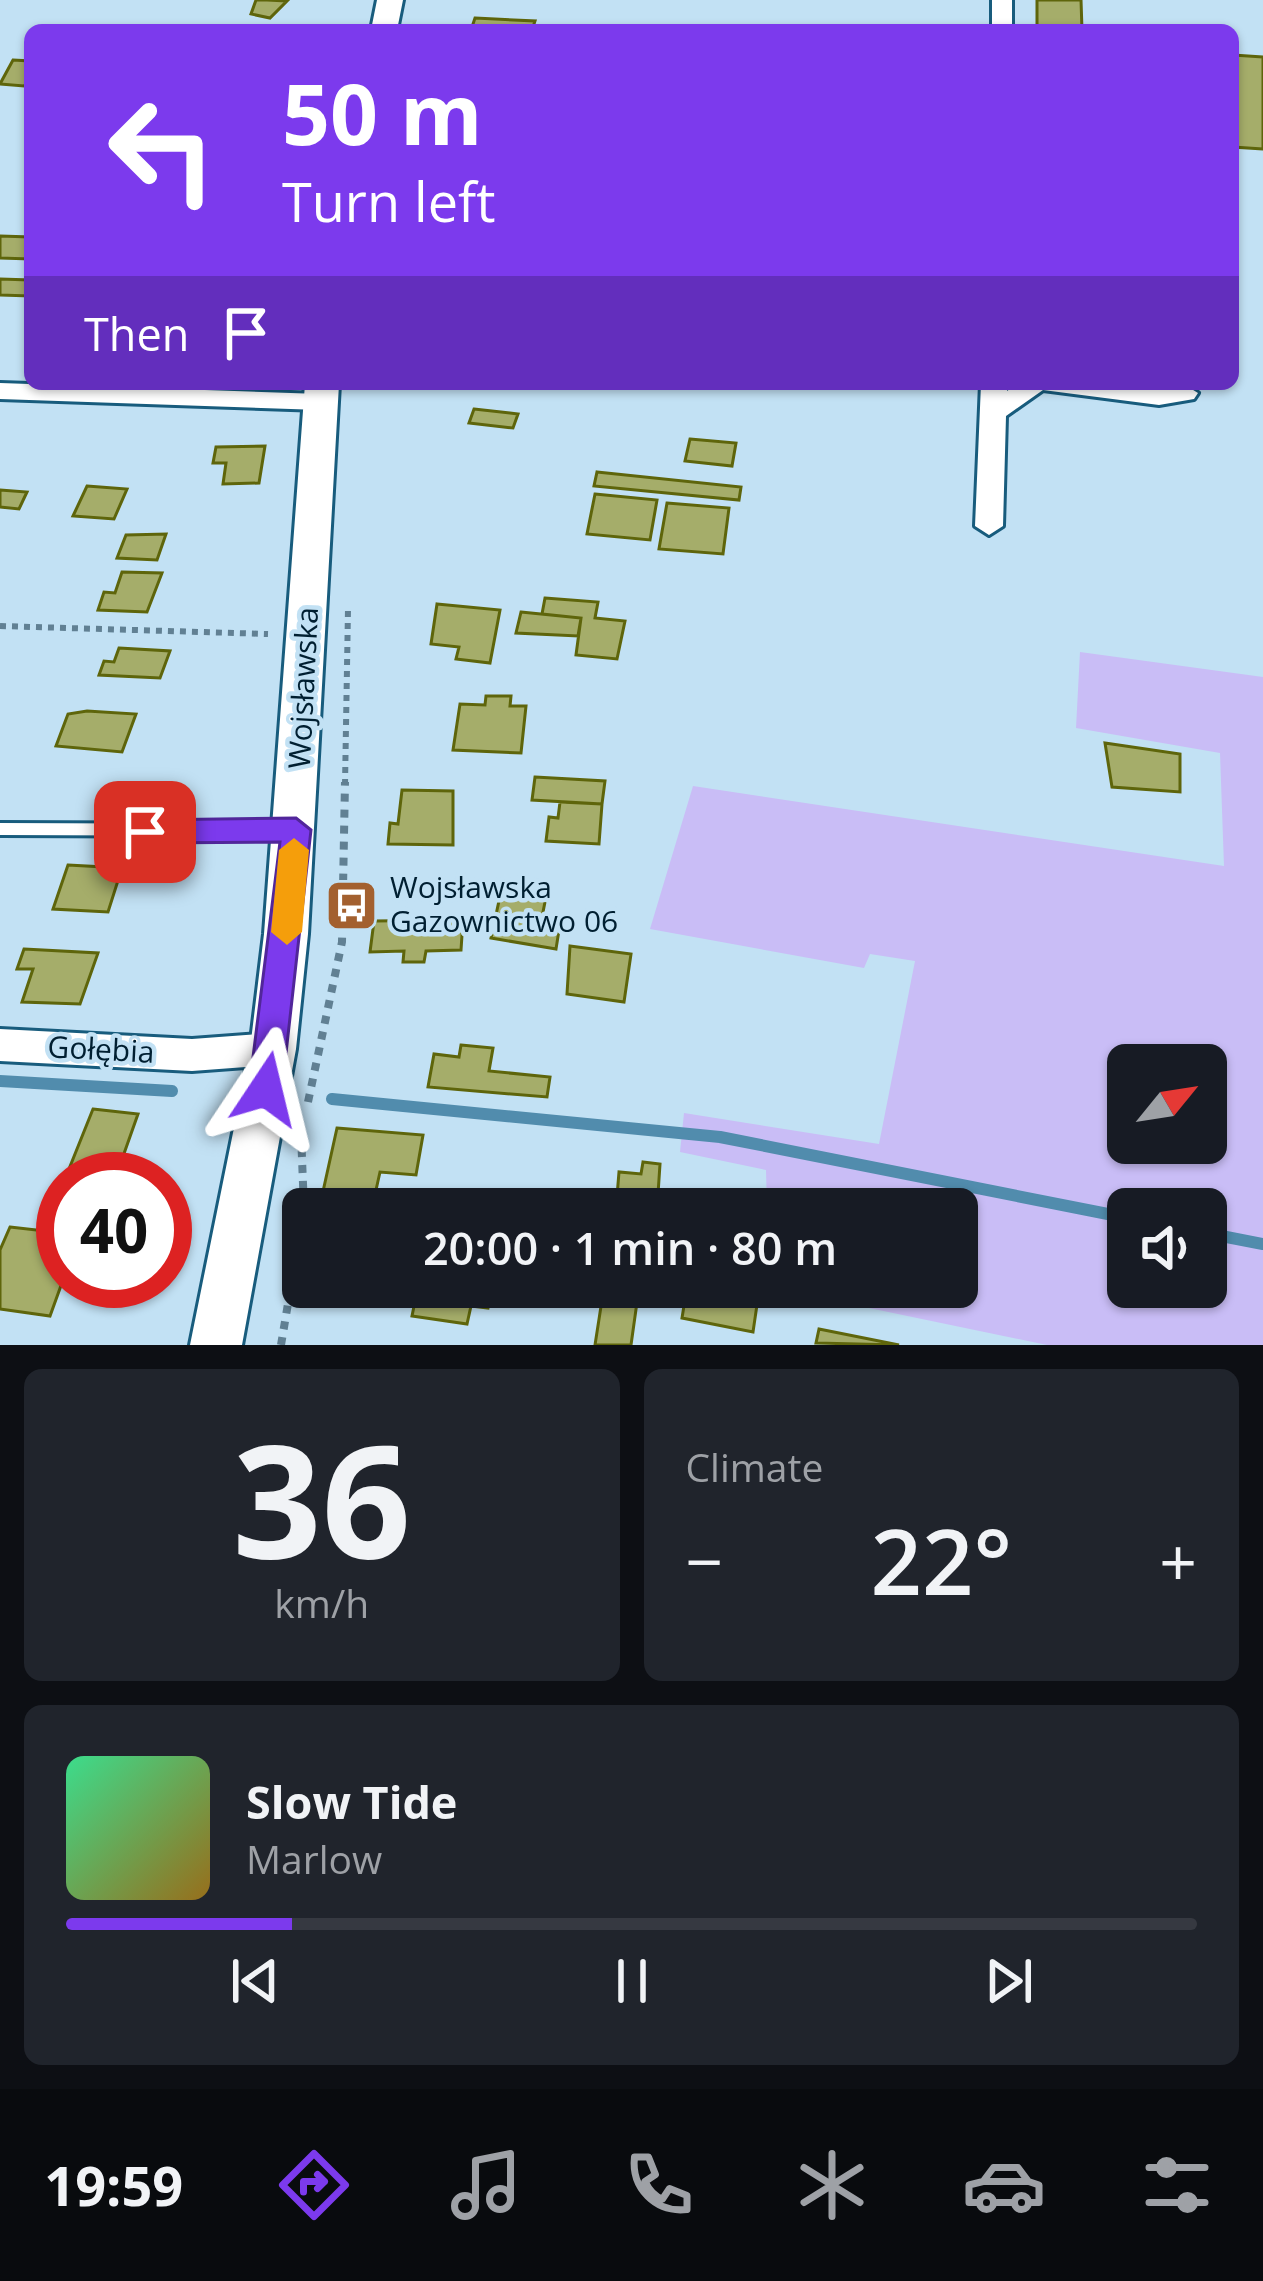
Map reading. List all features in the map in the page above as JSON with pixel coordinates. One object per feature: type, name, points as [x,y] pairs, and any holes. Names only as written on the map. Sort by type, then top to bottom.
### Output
[{"type":"street","points":[[989,526],[994,390]]},
{"type":"street","points":[[993,413],[1026,390]]},
{"type":"street","points":[[1101,390],[1159,397],[1185,393]]},
{"type":"street","points":[[0,391],[321,393]]},
{"type":"street","name":"Wojsławska","points":[[216,1345],[273,1049],[296,830],[321,393]]},
{"type":"street","name":"Gołębia","points":[[0,1045],[192,1055],[273,1049]]},
{"type":"lane","points":[[0,829],[296,830]]},
{"type":"path","points":[[306,1108],[342,942],[348,607]]},
{"type":"path","points":[[0,626],[308,636]]},
{"type":"path","points":[[301,1129],[302,1188]]},
{"type":"path","points":[[281,1345],[287,1308]]},
{"type":"shaded area","points":[[1080,652],[1263,677],[1263,1345],[1047,1345],[869,1308],[978,1308],[978,1188],[766,1188],[766,1170],[680,1152],[684,1113],[879,1144],[915,961],[870,954],[864,968],[650,929],[693,786],[1224,866],[1220,753],[1076,728]]},
{"type":"building","points":[[256,0],[287,1],[270,18],[251,14]]},
{"type":"building","points":[[1037,0],[1081,0],[1082,24],[1037,24]]},
{"type":"building","points":[[475,18],[535,21],[534,24],[473,24]]},
{"type":"building","points":[[1239,55],[1263,57],[1263,149],[1239,147]]},
{"type":"building","points":[[13,60],[24,61],[24,86],[0,84]]},
{"type":"building","points":[[0,236],[24,237],[24,259],[0,258]]},
{"type":"building","points":[[0,279],[24,280],[24,296],[0,295]]},
{"type":"building","points":[[474,409],[518,414],[513,428],[469,423]]},
{"type":"building","points":[[690,439],[736,443],[732,466],[685,461]]},
{"type":"building","points":[[265,446],[259,483],[223,484],[226,463],[213,463],[216,447]]},
{"type":"building","points":[[597,472],[741,487],[739,500],[594,486]]},
{"type":"building","points":[[87,486],[127,489],[114,519],[73,516]]},
{"type":"building","points":[[0,490],[27,492],[19,509],[0,507]]},
{"type":"building","points":[[595,494],[657,500],[650,540],[587,534]]},
{"type":"building","points":[[667,503],[729,508],[723,554],[659,549]]},
{"type":"building","points":[[166,534],[157,560],[117,558],[126,535]]},
{"type":"building","points":[[122,572],[162,573],[147,612],[98,610],[104,592],[115,593]]},
{"type":"building","points":[[545,598],[598,602],[595,618],[625,621],[617,659],[576,655],[581,618],[542,614]]},
{"type":"building","points":[[437,604],[500,610],[490,663],[456,659],[459,647],[431,644]]},
{"type":"building","points":[[521,612],[581,618],[578,636],[516,633]]},
{"type":"building","points":[[119,648],[170,651],[160,678],[99,675],[104,661],[114,662]]},
{"type":"building","points":[[486,696],[511,696],[510,706],[526,706],[521,753],[453,750],[460,704],[485,705]]},
{"type":"building","points":[[68,714],[136,714],[122,752],[56,746]]},
{"type":"building","points":[[1105,743],[1180,754],[1180,792],[1112,787]]},
{"type":"building","points":[[535,777],[605,781],[602,804],[532,800]]},
{"type":"building","points":[[402,790],[453,791],[453,845],[388,844],[390,823],[398,824]]},
{"type":"building","points":[[560,802],[602,804],[599,844],[546,841],[549,817],[558,818]]},
{"type":"building","points":[[68,865],[122,868],[108,912],[53,909]]},
{"type":"building","points":[[502,887],[547,892],[541,922],[560,924],[556,949],[491,938]]},
{"type":"building","points":[[463,920],[461,950],[426,951],[424,962],[403,962],[404,951],[370,952],[374,921]]},
{"type":"building","points":[[570,946],[631,954],[624,1002],[567,994]]},
{"type":"building","points":[[24,949],[98,953],[80,1004],[22,1002],[33,969],[17,969]]},
{"type":"building","points":[[461,1045],[493,1048],[489,1071],[550,1077],[547,1097],[428,1087],[434,1054],[459,1057]]},
{"type":"building","points":[[93,1109],[138,1114],[125,1152],[76,1152]]},
{"type":"building","points":[[337,1128],[423,1135],[416,1175],[380,1172],[376,1188],[324,1188]]},
{"type":"building","points":[[643,1162],[660,1164],[658,1188],[618,1188],[619,1172],[641,1174]]},
{"type":"building","points":[[10,1227],[36,1230],[36,1308],[53,1308],[50,1316],[0,1309],[0,1250]]},
{"type":"building","points":[[414,1308],[471,1308],[467,1324],[412,1316]]},
{"type":"building","points":[[601,1308],[636,1308],[631,1345],[595,1345]]},
{"type":"building","points":[[684,1308],[757,1308],[753,1332],[682,1318]]},
{"type":"building","points":[[819,1329],[899,1345],[816,1343]]},
{"type":"waterway","points":[[0,1081],[172,1091]]},
{"type":"waterway","points":[[332,1099],[720,1137],[1107,1214]]},
{"type":"waterway","points":[[1227,1237],[1263,1244]]},
{"type":"slow traffic","points":[[287,932],[294,850]]},
{"type":"place","name":"Wojsławska Gazownictwo 06","points":[[351,905]]},
{"type":"route","points":[[145,832],[296,830],[266,1089]]}]
